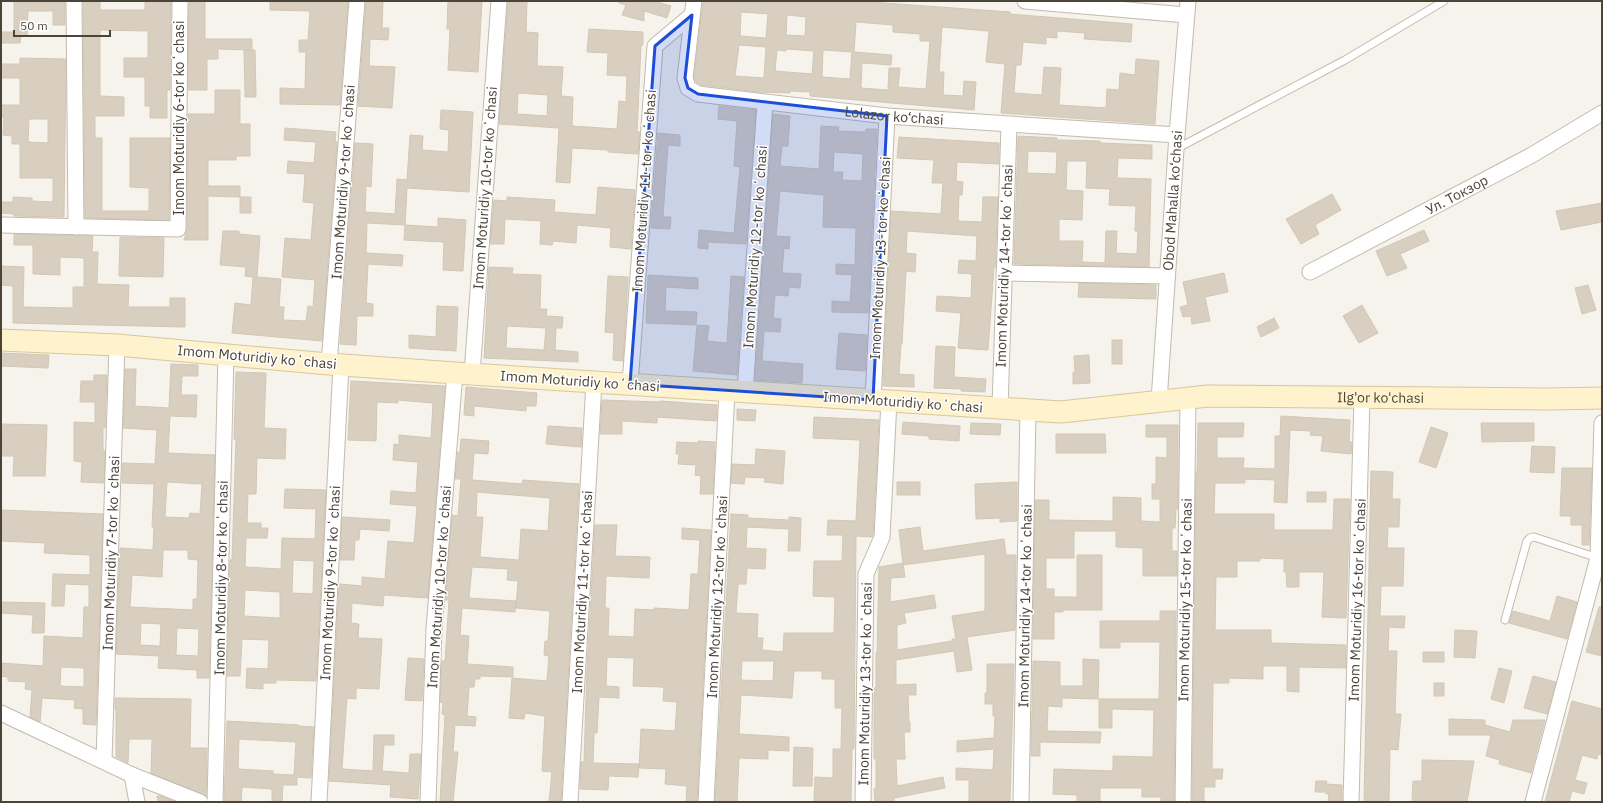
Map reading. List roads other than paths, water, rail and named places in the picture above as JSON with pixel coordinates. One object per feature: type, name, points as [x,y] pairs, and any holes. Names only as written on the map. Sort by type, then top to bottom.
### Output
[{"type":"street","points":[[74,1],[76,227]]},
{"type":"street","name":"Imom Moturidiy 6-tor koʻchasi","points":[[1,225],[178,229],[180,1]]},
{"type":"street","name":"Imom Moturidiy 9-tor koʻchasi","points":[[318,802],[335,364],[357,1]]},
{"type":"street","name":"Imom Moturidiy 10-tor koʻchasi","points":[[428,802],[434,629],[464,374],[498,1]]},
{"type":"street","points":[[1025,1],[1187,8]]},
{"type":"street","name":"Lolazor ko‘chasi","points":[[693,8],[686,78],[688,88],[698,94],[887,116],[1009,125],[1176,142]]},
{"type":"street","name":"Imom Moturidiy 11-tor koʻchasi","points":[[630,384],[655,46],[693,8]]},
{"type":"street","name":"Obod Mahalla ko‘chasi","points":[[1159,401],[1176,142],[1187,8]]},
{"type":"street","name":"Imom Moturidiy 12-tor koʻchasi","points":[[706,802],[736,391],[765,103]]},
{"type":"street","name":"Ул. Токзор","points":[[1310,272],[1532,155],[1602,113]]},
{"type":"street","name":"Imom Moturidiy 13-tor koʻchasi","points":[[863,802],[866,574],[882,537],[881,400],[887,116]]},
{"type":"street","name":"Imom Moturidiy 14-tor koʻchasi","points":[[1000,408],[1009,125]]},
{"type":"street","points":[[1004,272],[1167,276]]},
{"type":"street","name":"Imom Moturidiy koʻchasi","points":[[1,340],[117,345],[464,374],[1061,412],[1159,401]]},
{"type":"street","name":"Imom Moturidiy 7-tor koʻchasi","points":[[104,761],[117,345]]},
{"type":"street","name":"Imom Moturidiy 8-tor koʻchasi","points":[[215,802],[226,354]]},
{"type":"street","name":"Imom Moturidiy 11-tor koʻchasi","points":[[570,802],[594,382]]},
{"type":"street","name":"Ilg'or ko'chasi","points":[[1159,401],[1208,396],[1541,399],[1602,398]]},
{"type":"street","name":"Imom Moturidiy 15-tor koʻchasi","points":[[1183,802],[1188,398]]},
{"type":"street","name":"Imom Moturidiy 16-tor koʻchasi","points":[[1351,802],[1362,398]]},
{"type":"street","name":"Imom Moturidiy 14-tor koʻchasi","points":[[1021,802],[1028,410]]},
{"type":"street","points":[[1533,802],[1598,558],[1602,423]]},
{"type":"street","points":[[1,713],[132,775],[200,802]]},
{"type":"street","points":[[132,775],[137,802]]},
{"type":"lane","points":[[1176,142],[1345,60],[1444,1]]},
{"type":"lane","points":[[1505,620],[1530,538],[1534,537],[1598,558]]}]
